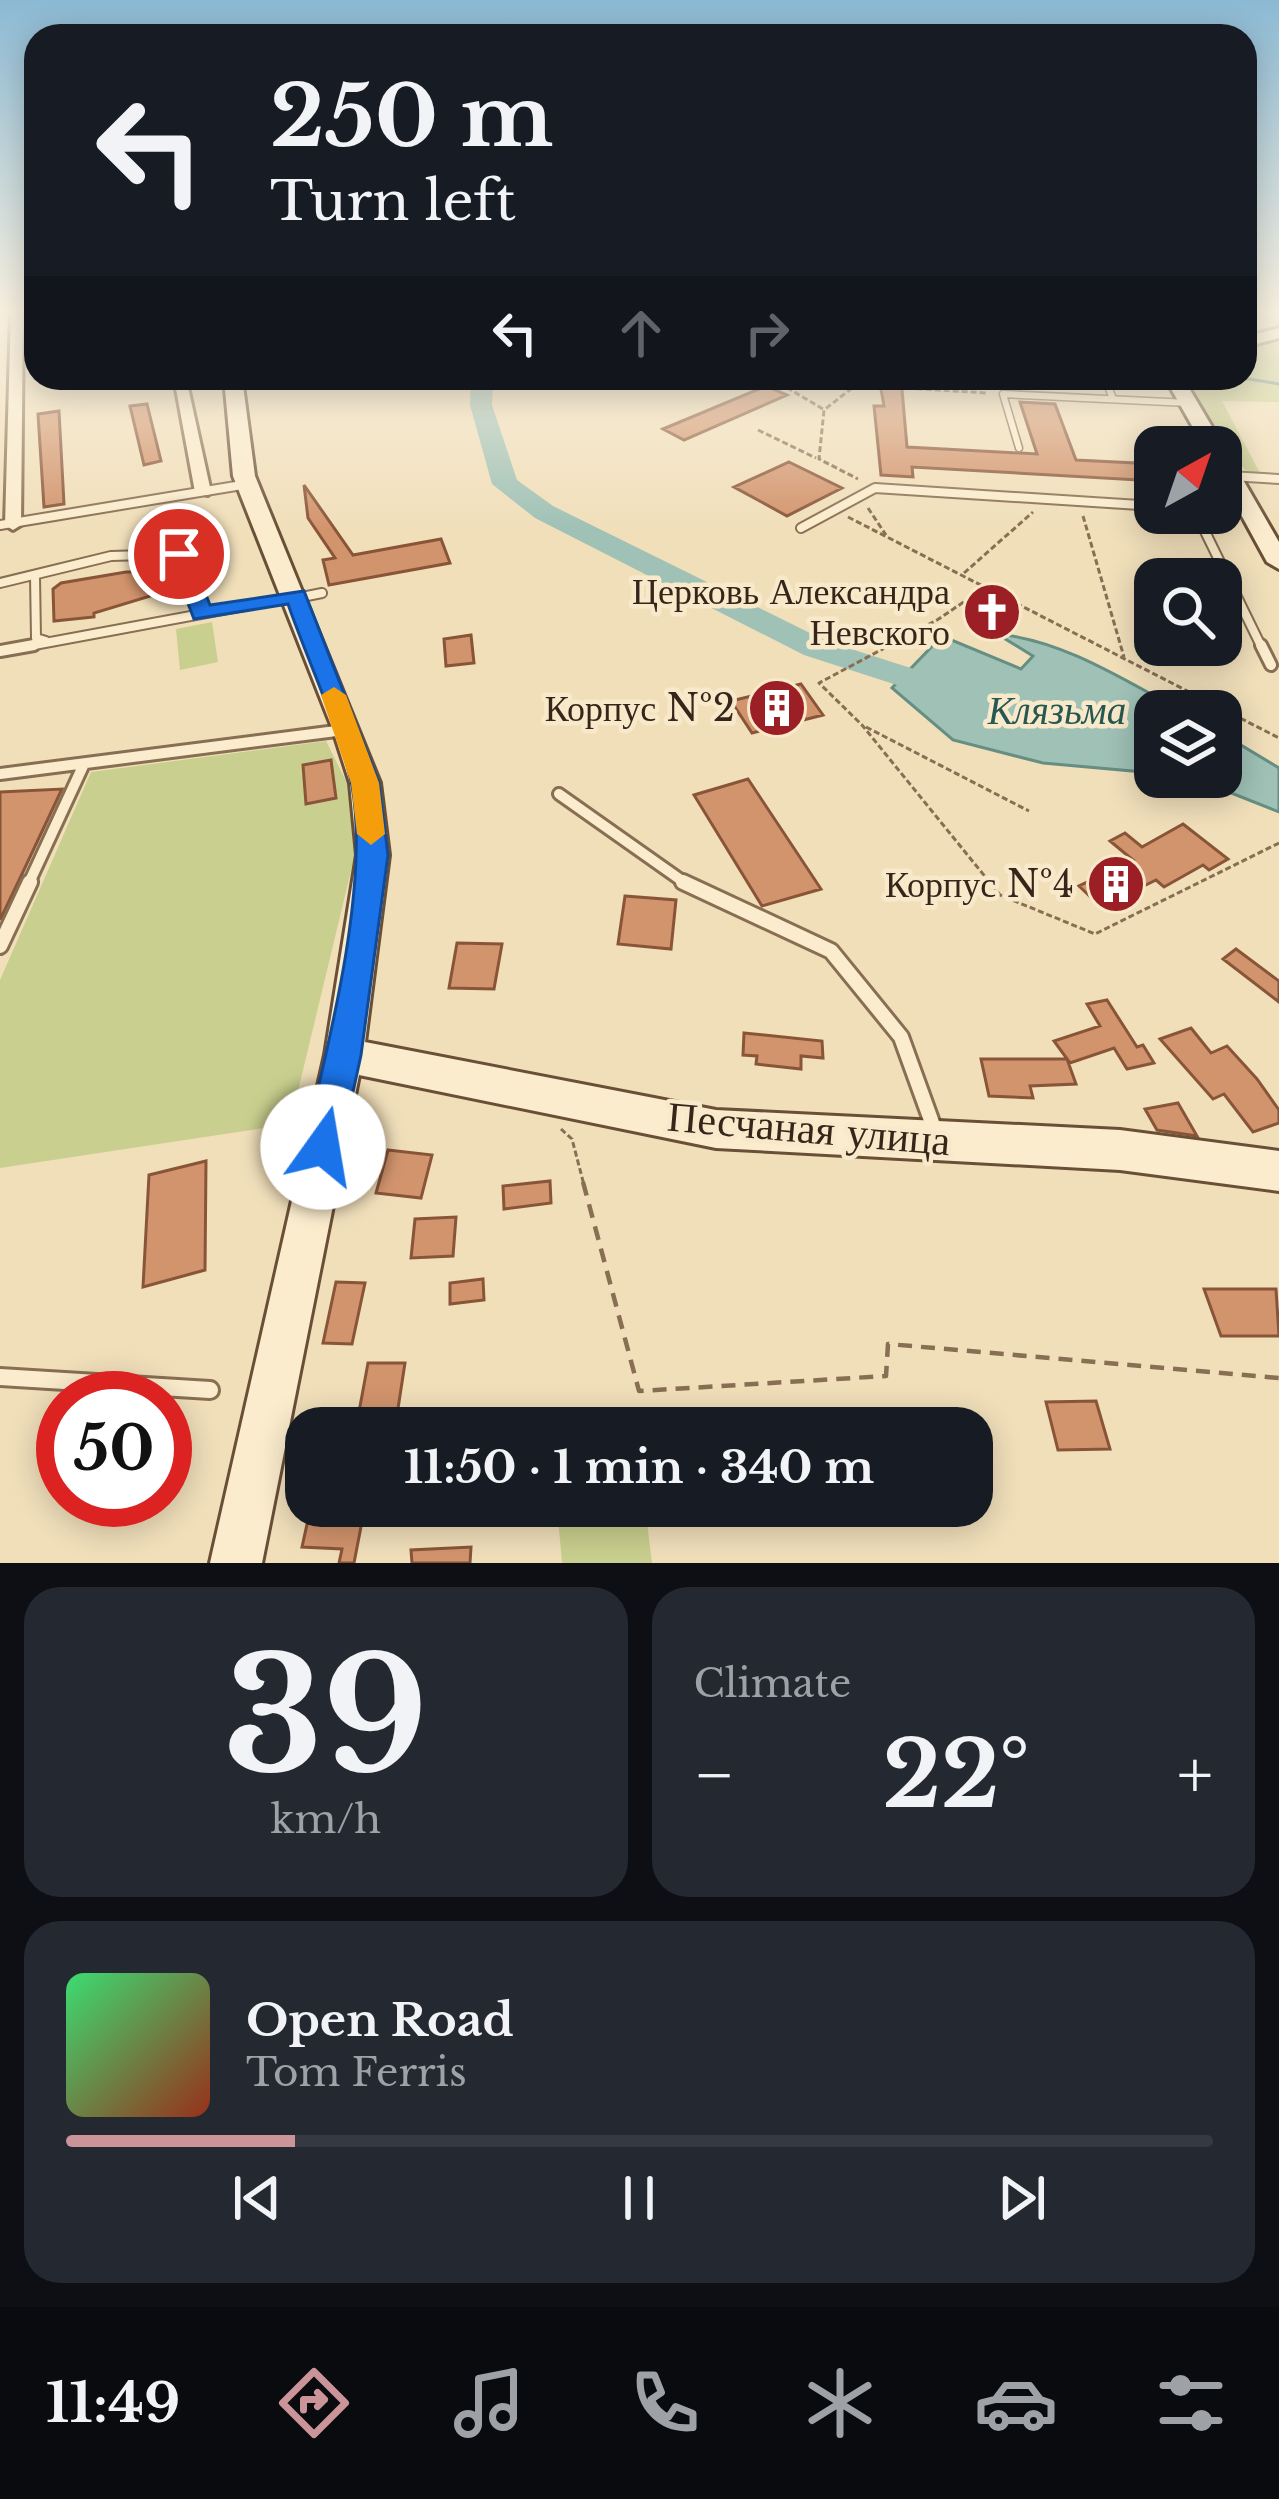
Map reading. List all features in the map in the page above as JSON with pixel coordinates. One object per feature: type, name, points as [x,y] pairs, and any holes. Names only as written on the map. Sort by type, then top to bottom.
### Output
[{"type":"main road","points":[[235,390],[248,484],[305,596],[365,783],[373,855],[344,1055],[236,1563]]},
{"type":"main road","points":[[1181,390],[1202,426]]},
{"type":"main road","points":[[1242,495],[1279,562]]},
{"type":"main road","name":"Песчаная улица","points":[[344,1055],[716,1129],[1120,1150],[1279,1171]]},
{"type":"street","points":[[7,525],[14,384]]},
{"type":"street","points":[[182,390],[203,491]]},
{"type":"lane","points":[[1110,390],[1113,399]]},
{"type":"lane","points":[[1019,448],[1003,394],[1189,403]]},
{"type":"lane","points":[[1242,471],[1279,478]]},
{"type":"lane","points":[[7,525],[248,484]]},
{"type":"lane","points":[[801,528],[875,488],[1134,505]]},
{"type":"lane","points":[[1242,511],[1252,512]]},
{"type":"lane","points":[[1206,534],[1271,664]]},
{"type":"lane","points":[[0,584],[130,552],[179,554],[202,614]]},
{"type":"lane","points":[[34,575],[36,638],[55,644]]},
{"type":"lane","points":[[0,651],[305,596]]},
{"type":"lane","points":[[0,773],[347,730]]},
{"type":"lane","points":[[0,946],[84,764]]},
{"type":"lane","points":[[560,794],[698,892],[831,950],[901,1037],[938,1140]]},
{"type":"lane","points":[[0,1377],[209,1390]]},
{"type":"path","points":[[790,390],[824,410]]},
{"type":"path","points":[[819,459],[824,410],[849,390]]},
{"type":"path","points":[[928,390],[1003,394]]},
{"type":"path","points":[[758,430],[875,488]]},
{"type":"path","points":[[861,496],[887,536]]},
{"type":"path","points":[[963,574],[1048,499]]},
{"type":"path","points":[[1078,501],[1125,658]]},
{"type":"path","points":[[834,510],[1279,738]]},
{"type":"path","points":[[986,587],[937,620],[819,683],[862,724],[1000,895],[1095,934],[1279,842]]},
{"type":"path","points":[[862,724],[1029,811]]},
{"type":"path","points":[[556,1124],[572,1139],[639,1391],[886,1376],[888,1345],[1279,1378]]},
{"type":"green space","points":[[1257,384],[1279,384],[1279,402],[1222,401],[1235,426],[1211,426],[1183,390],[1257,390]]},
{"type":"green space","points":[[1242,439],[1260,473],[1242,466]]},
{"type":"green space","points":[[212,622],[218,662],[180,670],[176,629]]},
{"type":"green space","points":[[326,741],[348,785],[357,846],[290,1124],[0,1168],[0,980],[91,772]]},
{"type":"green space","points":[[559,1527],[648,1527],[652,1563],[562,1563]]},
{"type":"water","name":"Клязьма","points":[[997,634],[1046,644],[1143,690],[1134,690],[1134,771],[1043,763],[953,740],[892,688],[942,636],[1021,669],[1033,656]]},
{"type":"water","points":[[1242,746],[1279,768],[1279,812],[1242,797]]},
{"type":"building","points":[[756,390],[787,395],[684,440],[663,429]]},
{"type":"building","points":[[881,390],[902,390],[907,447],[1037,454],[1020,402],[1055,404],[1076,460],[1134,463],[1134,480],[912,467],[913,477],[881,475],[874,406],[884,406]]},
{"type":"building","points":[[147,404],[161,461],[144,465],[130,406]]},
{"type":"building","points":[[59,411],[64,504],[44,507],[38,414]]},
{"type":"building","points":[[789,462],[842,488],[787,516],[734,487]]},
{"type":"building","points":[[304,485],[353,555],[441,539],[450,563],[329,585],[323,560],[335,558],[308,518]]},
{"type":"building","points":[[153,572],[157,594],[94,613],[94,617],[54,621],[53,589],[61,583]]},
{"type":"building","points":[[471,635],[474,663],[446,666],[444,639]]},
{"type":"building","name":"Корпус №2","points":[[801,684],[823,715],[752,733],[731,701]]},
{"type":"building","points":[[331,760],[336,798],[306,804],[303,765]]},
{"type":"building","points":[[748,779],[821,889],[762,906],[694,795]]},
{"type":"building","points":[[62,789],[22,874],[0,920],[0,792]]},
{"type":"building","points":[[1183,824],[1228,859],[1209,870],[1203,865],[1164,887],[1156,880],[1101,907],[1079,886],[1133,860],[1110,841],[1125,833],[1142,847]]},
{"type":"building","points":[[625,896],[676,900],[671,949],[618,944]]},
{"type":"building","points":[[457,943],[502,944],[494,989],[449,988]]},
{"type":"building","points":[[1236,949],[1279,981],[1279,1002],[1223,959]]},
{"type":"building","points":[[1107,1000],[1137,1047],[1143,1045],[1154,1063],[1127,1069],[1114,1048],[1070,1063],[1054,1041],[1100,1026],[1087,1004]]},
{"type":"building","points":[[1191,1028],[1211,1053],[1227,1046],[1279,1110],[1279,1123],[1253,1132],[1224,1094],[1213,1099],[1160,1039]]},
{"type":"building","points":[[744,1033],[822,1041],[823,1058],[801,1056],[801,1069],[756,1064],[757,1056],[743,1055]]},
{"type":"building","points":[[981,1059],[1067,1059],[1076,1084],[1030,1086],[1033,1098],[989,1096]]},
{"type":"building","points":[[1178,1103],[1197,1136],[1157,1130],[1145,1109]]},
{"type":"building","points":[[388,1150],[432,1155],[421,1198],[376,1193]]},
{"type":"building","points":[[206,1161],[205,1270],[143,1287],[149,1175]]},
{"type":"building","points":[[550,1181],[551,1203],[504,1209],[503,1186]]},
{"type":"building","points":[[456,1217],[453,1256],[411,1258],[415,1219]]},
{"type":"building","points":[[483,1279],[484,1300],[450,1304],[450,1283]]},
{"type":"building","points":[[336,1282],[365,1283],[352,1344],[323,1343]]},
{"type":"building","points":[[1204,1289],[1276,1289],[1279,1336],[1221,1336]]},
{"type":"building","points":[[368,1363],[405,1363],[398,1407],[360,1407]]},
{"type":"building","points":[[1096,1401],[1110,1449],[1058,1450],[1046,1402]]},
{"type":"building","points":[[306,1527],[361,1527],[354,1563],[339,1563],[342,1549],[302,1547]]},
{"type":"building","points":[[471,1547],[470,1563],[412,1563],[411,1550]]},
{"type":"waterway","points":[[482,390],[481,405],[505,484],[544,512],[815,648],[949,691]]},
{"type":"slow traffic","points":[[334,695],[365,783],[371,834]]},
{"type":"place","name":"Церковь Александра Невского","points":[[992,612]]},
{"type":"place","name":"Корпус №2","points":[[777,708]]},
{"type":"place","name":"Корпус №4","points":[[1116,884]]},
{"type":"route","points":[[179,554],[202,614],[296,596],[365,783],[373,855],[344,1055],[323,1147]]}]
